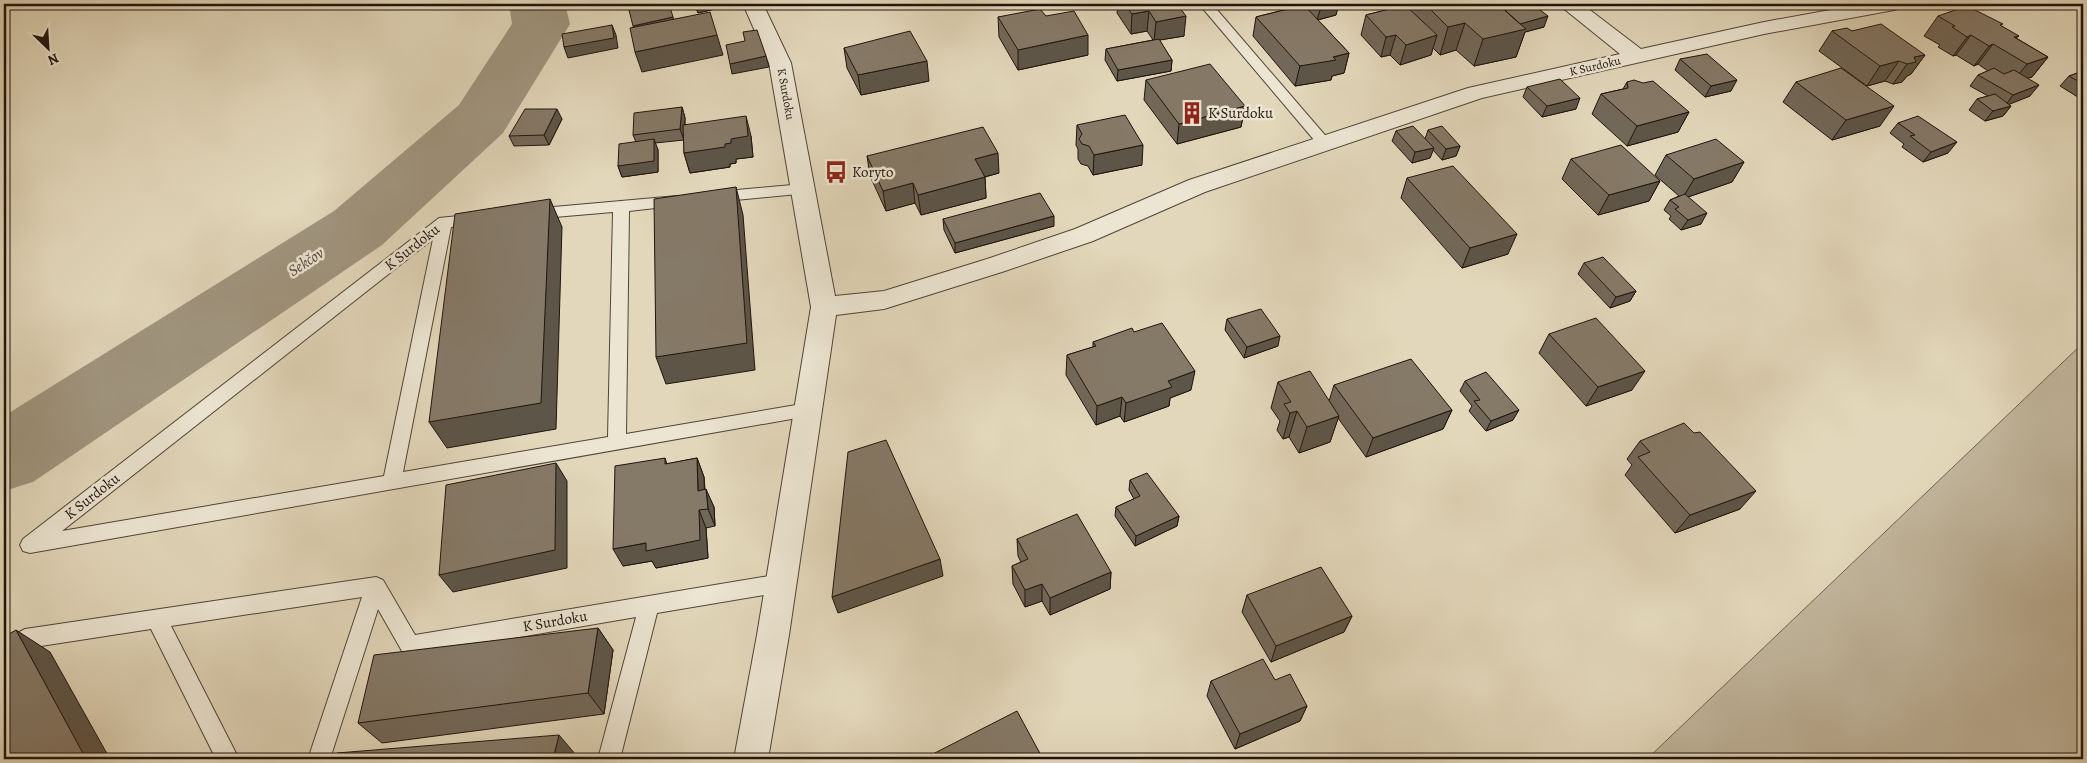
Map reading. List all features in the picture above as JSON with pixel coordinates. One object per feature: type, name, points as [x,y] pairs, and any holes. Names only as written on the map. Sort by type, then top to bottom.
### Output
[{"type":"street","name":"K Surdoku","points":[[750,759],[781,583],[824,307],[780,63],[754,4]]},
{"type":"street","name":"K Surdoku","points":[[1570,4],[1636,56]]},
{"type":"street","name":"K Surdoku","points":[[1764,28],[1810,4]]},
{"type":"street","name":"K Surdoku","points":[[824,307],[884,300],[996,265],[1084,235],[1197,186],[1476,93],[1764,28],[1894,4]]},
{"type":"lane","points":[[1205,4],[1325,144]]},
{"type":"lane","points":[[513,216],[803,189]]},
{"type":"lane","points":[[617,443],[621,206]]},
{"type":"lane","name":"K Surdoku","points":[[493,218],[444,222],[30,545],[808,410]]},
{"type":"lane","name":"K Surdoku","points":[[392,482],[444,222]]},
{"type":"lane","name":"K Surdoku","points":[[376,586],[410,646],[781,583]]},
{"type":"lane","points":[[4,651],[25,639],[376,586],[319,759]]},
{"type":"lane","points":[[609,759],[649,605]]},
{"type":"lane","points":[[156,619],[228,759]]},
{"type":"shaded area","points":[[2083,343],[2083,759],[1647,759]]},
{"type":"building","points":[[638,4],[669,4],[673,17],[633,26],[628,6]]},
{"type":"building","points":[[1125,4],[1177,4],[1186,16],[1156,22],[1149,11],[1132,14]]},
{"type":"building","points":[[1314,4],[1338,4],[1339,5],[1320,10]]},
{"type":"building","points":[[1425,4],[1498,4],[1526,29],[1483,39],[1465,23],[1448,27]]},
{"type":"building","points":[[1532,4],[1548,16],[1520,24],[1500,6]]},
{"type":"building","points":[[1304,5],[1349,53],[1333,57],[1336,60],[1300,66],[1256,17]]},
{"type":"building","points":[[1405,5],[1437,35],[1406,45],[1396,35],[1386,37],[1366,15]]},
{"type":"building","points":[[1967,6],[2003,24],[2000,25],[2019,36],[2014,37],[2048,57],[2027,64],[1993,44],[1989,46],[1971,35],[1967,37],[1952,27],[1955,26],[1938,16]]},
{"type":"building","points":[[1040,9],[1046,16],[1074,11],[1088,35],[1018,50],[998,17]]},
{"type":"building","points":[[710,12],[717,35],[635,52],[630,28]]},
{"type":"building","points":[[1881,24],[1925,55],[1914,57],[1916,62],[1907,64],[1899,61],[1880,66],[1832,31],[1847,28],[1852,31]]},
{"type":"building","points":[[612,25],[614,38],[564,47],[562,34]]},
{"type":"building","points":[[757,30],[766,56],[730,64],[726,45],[745,41],[743,32]]},
{"type":"building","points":[[910,31],[927,61],[858,75],[844,48]]},
{"type":"building","points":[[1159,39],[1172,60],[1118,70],[1106,49]]},
{"type":"building","points":[[1707,54],[1737,80],[1711,86],[1680,59]]},
{"type":"building","points":[[1210,64],[1245,106],[1179,124],[1146,80]]},
{"type":"building","points":[[1841,68],[1894,106],[1846,120],[1796,82]]},
{"type":"building","points":[[1994,68],[2004,74],[2014,70],[2039,85],[2013,95],[1978,75]]},
{"type":"building","points":[[2083,71],[2083,84],[2069,76]]},
{"type":"building","points":[[1560,79],[1580,98],[1547,106],[1527,87]]},
{"type":"building","points":[[1634,80],[1643,83],[1653,81],[1689,112],[1637,126],[1601,94],[1628,88],[1627,82]]},
{"type":"building","points":[[1995,94],[2011,106],[1993,111],[1977,99]]},
{"type":"building","points":[[682,107],[680,129],[633,135],[634,113]]},
{"type":"building","points":[[525,109],[557,109],[544,135],[509,136]]},
{"type":"building","points":[[1125,115],[1143,145],[1094,155],[1089,146],[1082,144],[1079,139],[1082,134],[1077,125]]},
{"type":"building","points":[[746,116],[748,136],[731,139],[731,143],[725,144],[725,147],[684,153],[683,125]]},
{"type":"building","points":[[1918,116],[1957,142],[1931,152],[1910,136],[1915,135],[1898,123]]},
{"type":"building","points":[[1413,126],[1434,148],[1415,152],[1396,131]]},
{"type":"building","points":[[1442,126],[1460,146],[1446,149],[1428,130]]},
{"type":"building","points":[[983,127],[998,153],[975,159],[985,177],[918,195],[913,183],[883,191],[867,156]]},
{"type":"building","points":[[654,139],[654,161],[618,166],[619,144]]},
{"type":"building","points":[[1716,139],[1744,162],[1694,179],[1666,155]]},
{"type":"building","points":[[1621,145],[1660,181],[1609,195],[1571,159]]},
{"type":"building","points":[[1453,166],[1517,234],[1470,248],[1407,178]]},
{"type":"building","points":[[736,187],[747,343],[656,357],[654,199]]},
{"type":"building","points":[[1040,193],[1054,216],[955,243],[943,219]]},
{"type":"building","points":[[1685,194],[1707,213],[1688,220],[1675,209],[1679,207],[1670,200]]},
{"type":"building","points":[[550,199],[541,403],[429,422],[455,214]]},
{"type":"building","points":[[1603,257],[1636,291],[1616,297],[1584,263]]},
{"type":"building","points":[[1261,309],[1280,336],[1247,347],[1227,319]]},
{"type":"building","points":[[1596,318],[1645,371],[1598,387],[1549,334]]},
{"type":"building","points":[[1162,323],[1195,371],[1168,381],[1172,387],[1126,403],[1122,397],[1097,406],[1067,355],[1096,346],[1093,342],[1132,328],[1134,332]]},
{"type":"building","points":[[1411,359],[1452,410],[1373,438],[1334,385]]},
{"type":"building","points":[[1310,371],[1339,416],[1307,427],[1297,411],[1290,413],[1284,404],[1291,402],[1278,382]]},
{"type":"building","points":[[1486,372],[1519,410],[1491,421],[1474,401],[1480,400],[1465,381]]},
{"type":"building","points":[[1684,423],[1694,433],[1700,432],[1756,491],[1690,515],[1638,457],[1650,452],[1640,441]]},
{"type":"building","points":[[886,440],[940,559],[832,597],[848,452]]},
{"type":"building","points":[[665,458],[665,464],[697,458],[698,491],[706,489],[708,509],[699,510],[700,540],[646,551],[646,543],[613,549],[615,466]]},
{"type":"building","points":[[556,463],[555,550],[439,575],[446,485]]},
{"type":"building","points":[[1147,473],[1179,516],[1136,536],[1116,507],[1140,496],[1130,480]]},
{"type":"building","points":[[1077,514],[1111,572],[1050,598],[1042,584],[1025,590],[1012,566],[1028,559],[1017,539]]},
{"type":"building","points":[[1321,567],[1352,616],[1276,646],[1247,595]]},
{"type":"building","points":[[598,628],[588,693],[358,723],[374,655]]},
{"type":"building","points":[[16,630],[86,759],[4,759],[4,637]]},
{"type":"building","points":[[1263,659],[1275,680],[1290,674],[1307,706],[1240,734],[1211,681]]},
{"type":"building","points":[[1017,711],[1043,759],[923,759]]},
{"type":"building","points":[[559,735],[553,759],[335,759],[337,753]]},
{"type":"waterway","name":"Sekčov","points":[[4,458],[358,228],[481,119],[541,24],[537,4]]},
{"type":"place","name":"K Surdoku","points":[[1192,113]]},
{"type":"place","name":"Koryto","points":[[836,172]]}]
